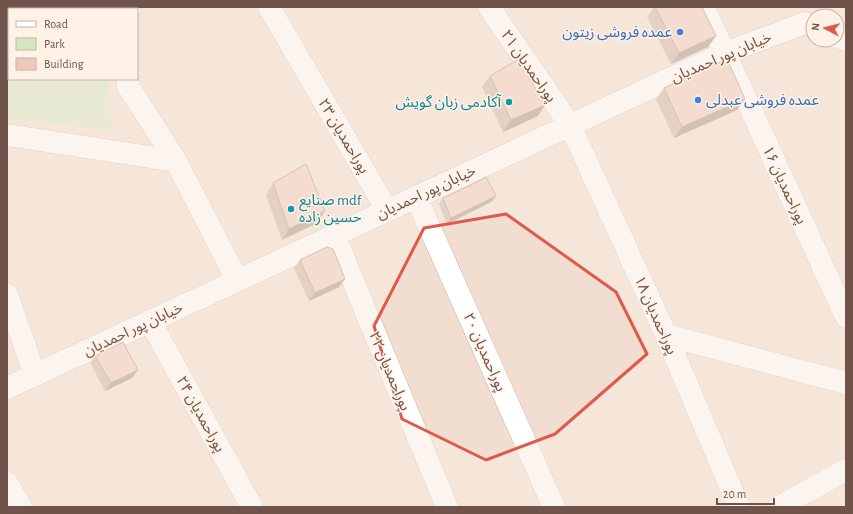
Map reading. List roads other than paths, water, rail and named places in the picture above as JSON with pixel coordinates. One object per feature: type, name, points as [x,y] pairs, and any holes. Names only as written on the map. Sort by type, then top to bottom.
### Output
[{"type":"street","name":"پوراحمدیان ۲۳","points":[[269,7],[387,210]]},
{"type":"street","name":"پوراحمدیان ۲۱","points":[[489,7],[570,125]]},
{"type":"street","name":"پوراحمدیان ۱۶","points":[[703,7],[846,317]]},
{"type":"street","name":"خیابان پور احمدیان","points":[[7,388],[725,53],[805,21]]},
{"type":"street","points":[[128,80],[128,86],[176,161],[237,280]]},
{"type":"street","name":"پوراحمدیان ۱۸","points":[[570,125],[666,335],[740,507]]},
{"type":"street","points":[[7,135],[176,161]]},
{"type":"street","name":"پوراحمدیان ۲۰","points":[[416,197],[554,507]]},
{"type":"street","name":"پوراحمدیان ۲۲","points":[[334,235],[447,507]]},
{"type":"street","points":[[7,295],[35,375]]},
{"type":"street","name":"پوراحمدیان ۲۴","points":[[150,321],[252,507]]},
{"type":"street","points":[[666,335],[846,383]]},
{"type":"street","points":[[778,507],[846,470]]},
{"type":"street","points":[[7,483],[21,507]]},
{"type":"place","name":"عمده فروشی زیتون","points":[[680,32]]},
{"type":"place","name":"عمده فروشی عبدلی","points":[[698,100]]},
{"type":"place","name":"آکادمی زبان گویش","points":[[509,102]]},
{"type":"place","name":"صنایع mdf حسین زاده","points":[[291,209]]}]
